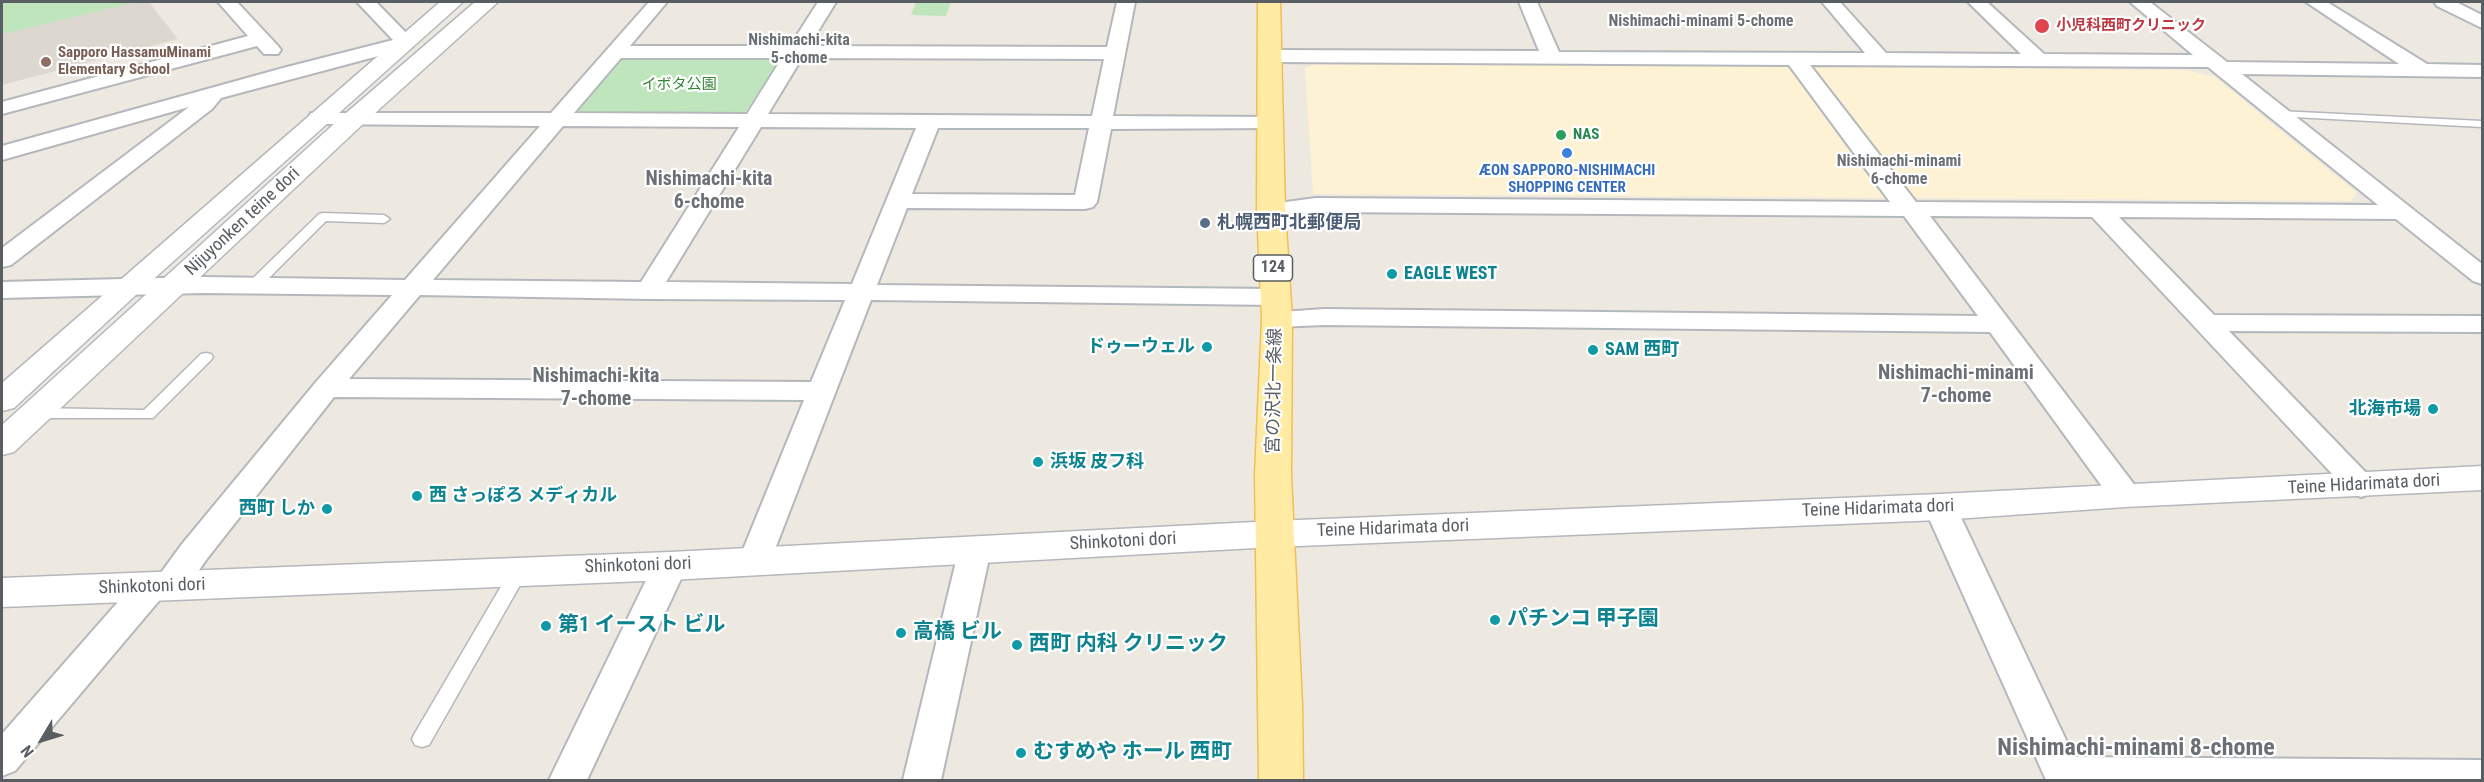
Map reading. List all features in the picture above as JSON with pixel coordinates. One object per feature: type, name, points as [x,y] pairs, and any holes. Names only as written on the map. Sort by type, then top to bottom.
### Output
[{"type":"main road","name":"宮の沢北一条線","points":[[1269,2],[1271,210],[1276,308],[1274,534],[1281,704],[1281,780]]},
{"type":"street","points":[[227,2],[290,72]]},
{"type":"street","points":[[2,166],[15,157],[11,150],[290,72],[405,43],[390,24],[366,2]]},
{"type":"street","name":"Nijuyonken teine dori","points":[[2,400],[126,287],[452,2]]},
{"type":"street","name":"Nijuyonken teine dori","points":[[2,444],[354,119],[487,2]]},
{"type":"street","points":[[2,760],[194,552],[326,388],[658,2]]},
{"type":"street","points":[[648,291],[827,2]]},
{"type":"street","points":[[897,201],[1085,202],[1126,2]]},
{"type":"street","points":[[1528,2],[1552,58]]},
{"type":"street","points":[[1831,2],[1881,60]]},
{"type":"street","points":[[1977,2],[2039,60]]},
{"type":"street","points":[[2139,2],[2482,276]]},
{"type":"street","points":[[2315,2],[2422,70]]},
{"type":"street","points":[[2443,2],[2482,22]]},
{"type":"street","points":[[2,108],[261,39]]},
{"type":"street","points":[[615,52],[1116,53]]},
{"type":"street","points":[[1269,56],[2039,60],[2482,71]]},
{"type":"street","points":[[1795,59],[1902,202],[1917,215],[2125,495]]},
{"type":"street","points":[[2,260],[205,105],[215,93]]},
{"type":"street","points":[[319,118],[1271,123]]},
{"type":"street","points":[[754,561],[929,122]]},
{"type":"street","points":[[1271,210],[1316,205],[2402,212]]},
{"type":"street","points":[[2098,209],[2361,486]]},
{"type":"street","points":[[2,290],[254,285],[859,294],[1276,308],[1324,317],[1998,324]]},
{"type":"street","points":[[2206,323],[2482,324]]},
{"type":"street","points":[[326,388],[821,392]]},
{"type":"street","name":"Teine Hidarimata dori","points":[[1274,534],[1940,507],[2125,495],[2361,486],[2482,478]]},
{"type":"street","points":[[1940,507],[2064,777],[2482,776]]},
{"type":"street","name":"Shinkotoni dori","points":[[2,593],[670,566],[1274,534]]},
{"type":"street","points":[[922,780],[975,549]]},
{"type":"street","points":[[568,780],[670,566]]},
{"type":"lane","points":[[2279,114],[2482,124]]},
{"type":"lane","points":[[254,285],[323,217],[384,219]]},
{"type":"lane","points":[[36,412],[148,415],[206,357]]},
{"type":"lane","points":[[422,739],[519,571]]},
{"type":"shaded area","name":"Sapporo HassamuMinami Elementary School","points":[[2,2],[149,2],[178,39],[2,85]]},
{"type":"shaded area","points":[[1317,63],[2186,70],[2215,77],[2357,193],[2351,201],[1313,194],[1305,68]]},
{"type":"green space","points":[[2,2],[137,2],[2,34]]},
{"type":"green space","points":[[916,2],[951,2],[946,16],[911,15]]},
{"type":"green space","name":"イボタ公園","points":[[776,56],[780,58],[746,111],[737,115],[584,114],[578,110],[623,58]]},
{"type":"place","name":"小児科西町クリニック","points":[[2042,26]]},
{"type":"place","name":"Sapporo HassamuMinami Elementary School","points":[[46,62]]},
{"type":"place","name":"NAS","points":[[1561,135]]},
{"type":"place","name":"ÆON SAPPORO-NISHIMACHI SHOPPING CENTER","points":[[1567,153]]},
{"type":"place","name":"札幌西町北郵便局","points":[[1205,223]]},
{"type":"place","name":"EAGLE WEST","points":[[1392,274]]},
{"type":"place","name":"ドゥーウェル","points":[[1207,347]]},
{"type":"place","name":"SAM 西町","points":[[1593,350]]},
{"type":"place","name":"北海市場","points":[[2433,409]]},
{"type":"place","name":"浜坂 皮フ科","points":[[1038,462]]},
{"type":"place","name":"西 さっぽろ メディカル","points":[[417,496]]},
{"type":"place","name":"西町 しか","points":[[327,509]]},
{"type":"place","name":"パチンコ 甲子園","points":[[1495,620]]},
{"type":"place","name":"第1 イースト ビル","points":[[546,626]]},
{"type":"place","name":"高橋 ビル","points":[[901,633]]},
{"type":"place","name":"西町 内科 クリニック","points":[[1017,645]]},
{"type":"place","name":"むすめや ホール 西町","points":[[1021,753]]},
{"type":"district","name":"Nishimachi-minami 5-chome","points":[[1701,22]]},
{"type":"district","name":"Nishimachi-kita 5-chome","points":[[799,50]]},
{"type":"district","name":"Nishimachi-minami 6-chome","points":[[1899,171]]},
{"type":"district","name":"Nishimachi-kita 6-chome","points":[[709,192]]},
{"type":"district","name":"Nishimachi-minami 7-chome","points":[[1956,386]]},
{"type":"district","name":"Nishimachi-kita 7-chome","points":[[596,388]]},
{"type":"district","name":"Nishimachi-minami 8-chome","points":[[2136,749]]}]
